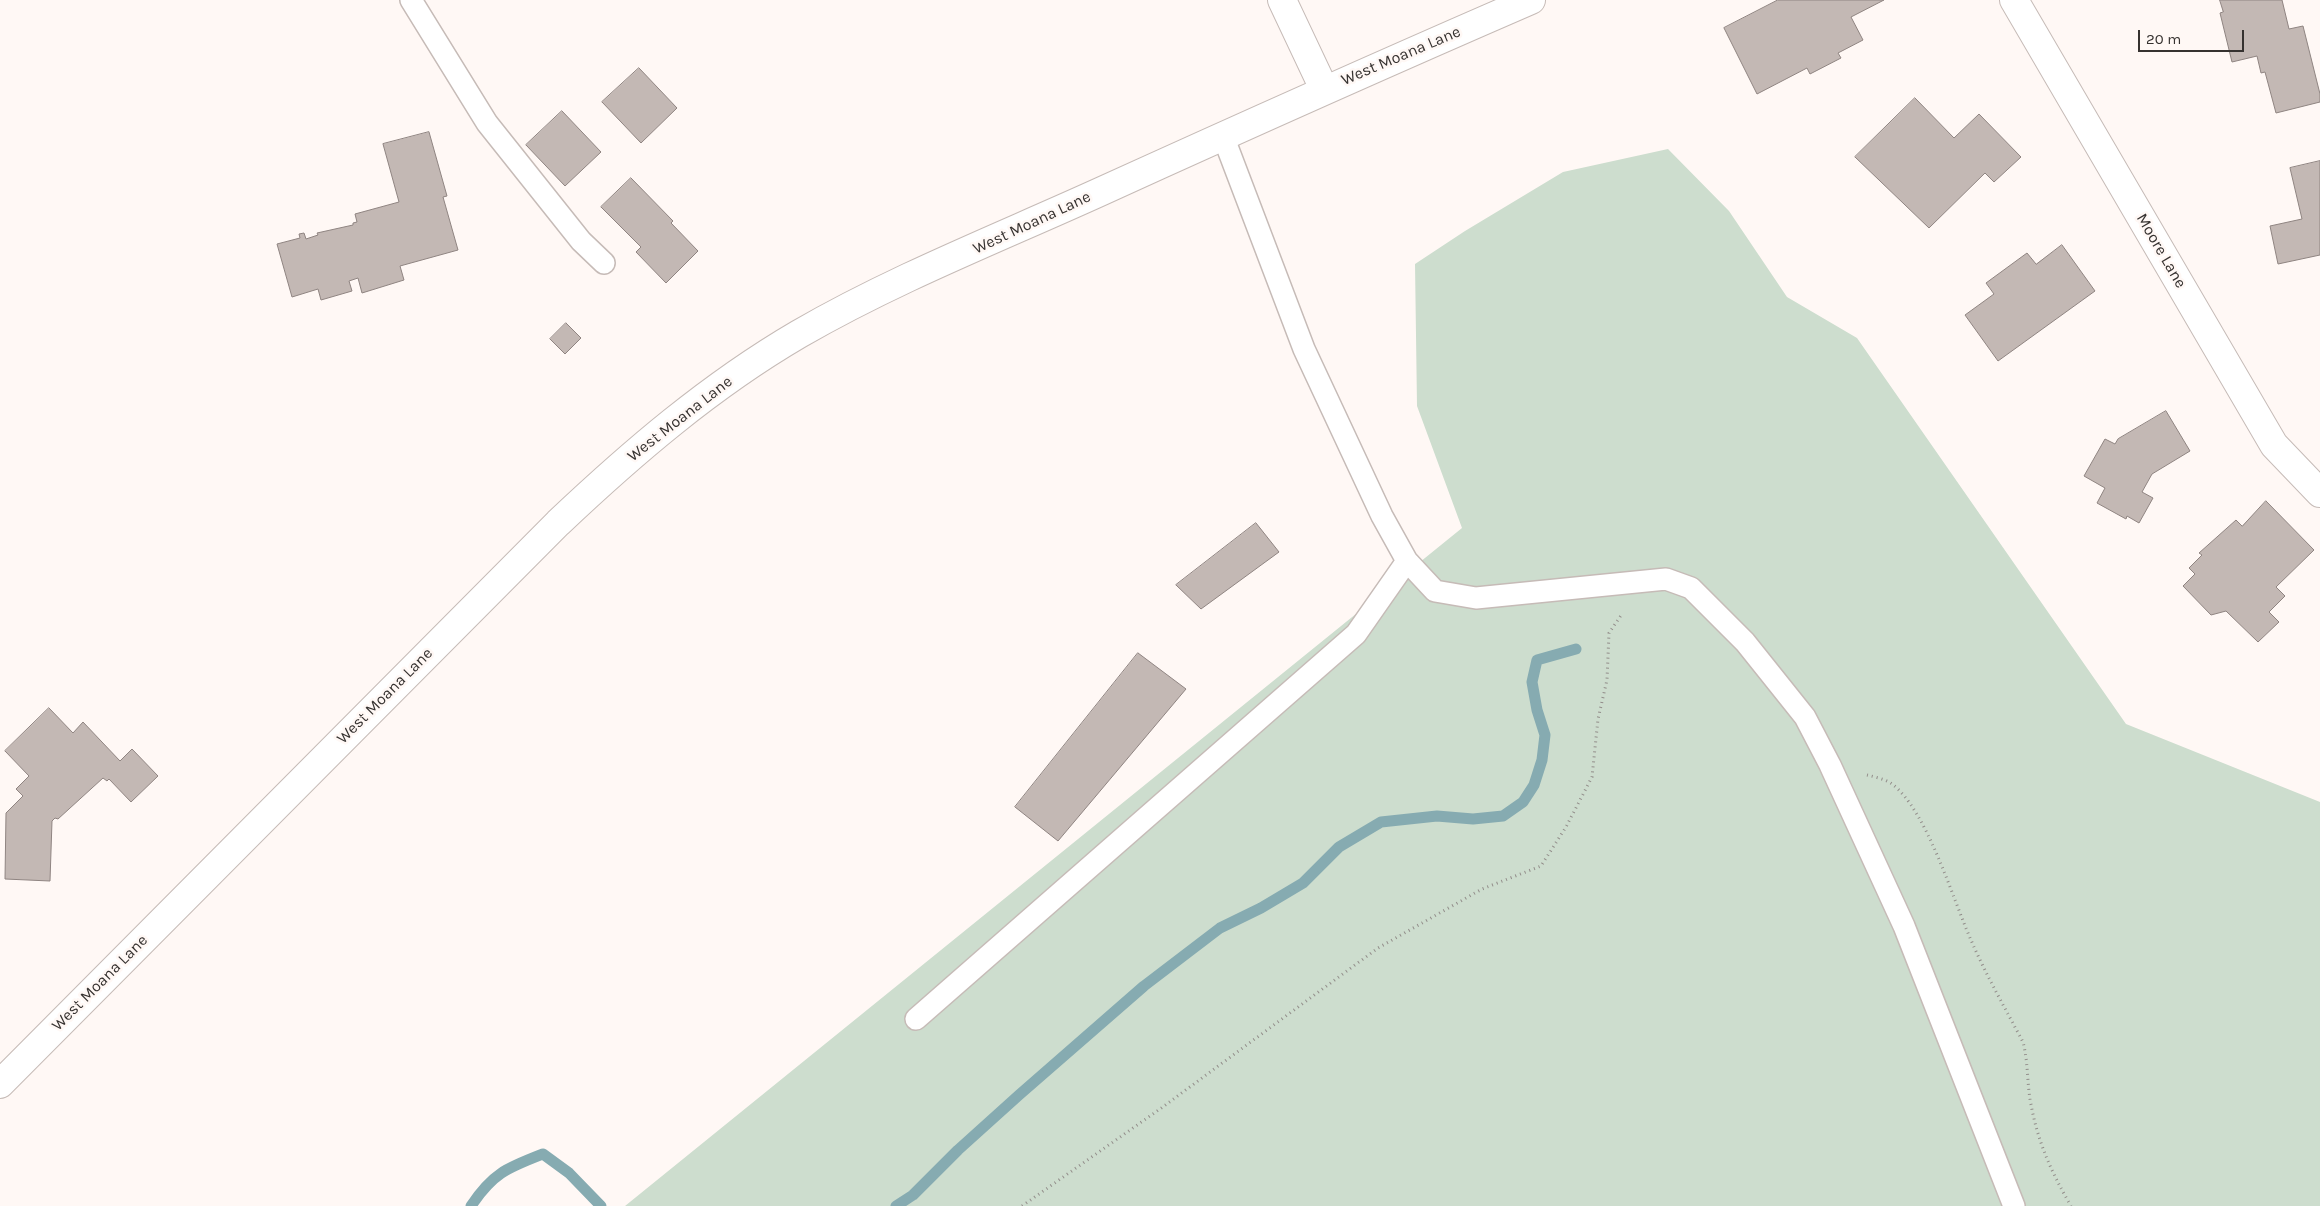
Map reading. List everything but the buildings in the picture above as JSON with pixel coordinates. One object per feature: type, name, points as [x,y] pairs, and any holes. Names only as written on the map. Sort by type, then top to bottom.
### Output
[{"type":"street","points":[[1282,0],[1324,89]]},
{"type":"street","name":"West Moana Lane","points":[[0,1084],[558,523],[608,475],[713,391],[799,334],[873,295],[1324,89],[1531,0]]},
{"type":"street","name":"Moore Lane","points":[[2014,0],[2274,445],[2320,493]]},
{"type":"lane","points":[[411,0],[487,123],[581,241],[604,263]]},
{"type":"lane","points":[[1223,136],[1304,349],[1382,516],[1408,561],[1435,591],[1476,598],[1666,579],[1691,588],[1746,642],[1806,717],[1904,926],[2014,1206]]},
{"type":"lane","points":[[916,1019],[1356,634],[1408,561]]},
{"type":"path","points":[[1022,1206],[1160,1109],[1378,948],[1482,889],[1541,866],[1566,827],[1592,777],[1598,719],[1607,680],[1609,633],[1626,609]]},
{"type":"path","points":[[1830,765],[1891,784],[1902,794],[1916,815],[1944,871],[1971,941],[2023,1042],[2027,1057],[2030,1097],[2038,1136],[2047,1162],[2071,1206]]},
{"type":"green space","points":[[1668,149],[1729,211],[1787,297],[1857,338],[2126,724],[2320,802],[2320,1206],[625,1206],[1462,528],[1417,406],[1415,264],[1465,231],[1563,172]]},
{"type":"waterway","points":[[896,1206],[913,1195],[958,1150],[1144,986],[1220,928],[1261,908],[1303,883],[1339,847],[1381,822],[1437,816],[1473,819],[1503,816],[1523,802],[1534,785],[1542,760],[1545,735],[1537,710],[1532,682],[1537,660],[1576,649]]},
{"type":"waterway","points":[[471,1206],[486,1186],[502,1173],[520,1163],[543,1154],[569,1173],[601,1206]]}]
